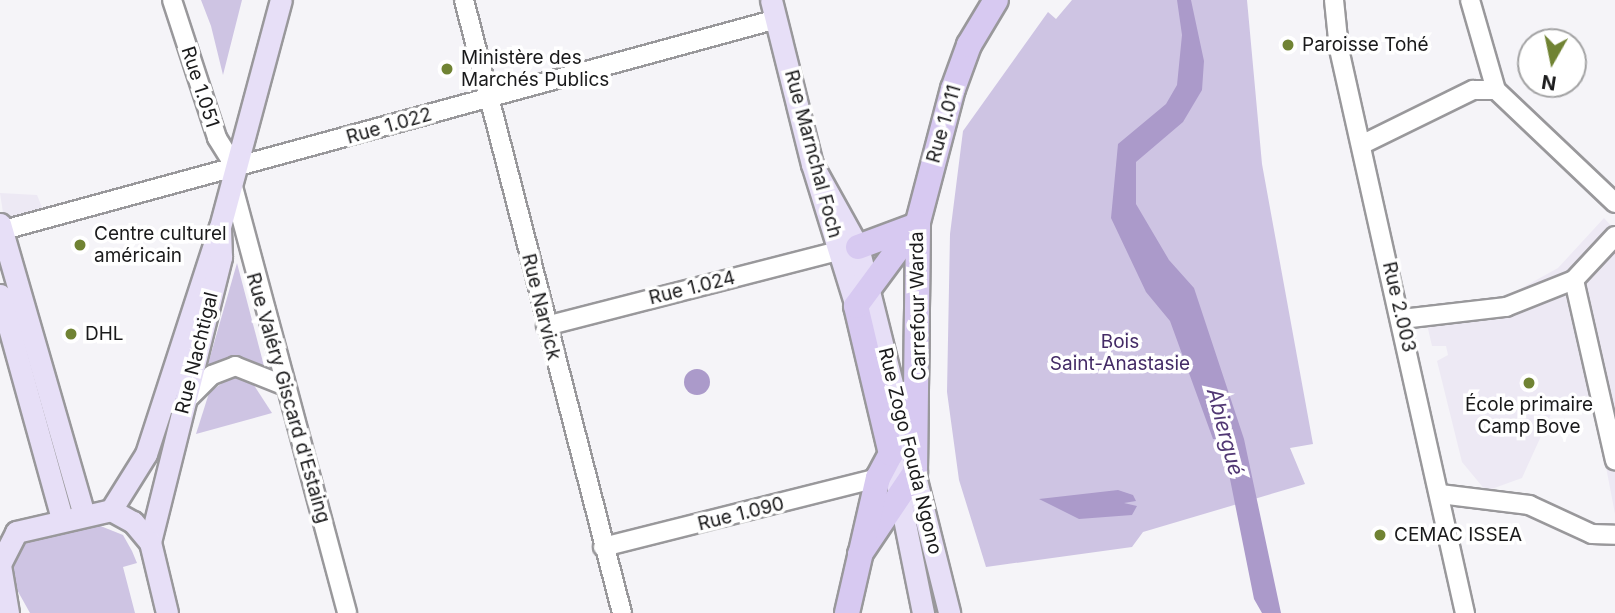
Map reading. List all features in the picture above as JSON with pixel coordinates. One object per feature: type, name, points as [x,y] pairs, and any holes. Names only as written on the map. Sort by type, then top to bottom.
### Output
[{"type":"highway","name":"Rue 1.011","points":[[918,224],[943,120],[977,29],[996,0]]},
{"type":"highway","name":"Rue 1.011","points":[[977,29],[1006,0]]},
{"type":"highway","points":[[848,249],[918,224]]},
{"type":"highway","name":"Carrefour Warda","points":[[863,298],[918,224]]},
{"type":"highway","name":"Carrefour Warda","points":[[915,471],[918,224]]},
{"type":"highway","points":[[847,613],[878,478],[891,454],[863,298]]},
{"type":"highway","points":[[860,554],[898,501],[915,471]]},
{"type":"main road","name":"Rue Nachtigal","points":[[150,542],[221,257],[220,227],[281,0]]},
{"type":"main road","name":"Rue Marnchal Foch","points":[[774,9],[812,164],[848,249]]},
{"type":"main road","points":[[111,510],[146,454],[207,251],[220,227]]},
{"type":"main road","points":[[2,228],[73,515]]},
{"type":"main road","name":"Rue Zogo Fouda Ngono","points":[[848,249],[915,471],[949,613]]},
{"type":"main road","points":[[0,295],[73,515]]},
{"type":"main road","name":"Rue Zogo Fouda Ngono","points":[[891,454],[898,501],[923,613]]},
{"type":"main road","points":[[8,613],[1,555],[16,532],[73,515],[111,510],[133,522],[150,542],[167,613]]},
{"type":"street","name":"Rue 1.051","points":[[172,0],[216,138],[234,176]]},
{"type":"street","name":"Rue Narvick","points":[[464,0],[622,613]]},
{"type":"street","name":"Rue 2.003","points":[[1334,0],[1361,145],[1402,319],[1465,613]]},
{"type":"street","points":[[1469,0],[1496,90],[1615,203]]},
{"type":"street","name":"Rue 1.022","points":[[2,228],[234,176],[774,9]]},
{"type":"street","points":[[1361,145],[1473,90],[1496,90]]},
{"type":"street","name":"Rue Valéry Giscard d'Estaing","points":[[234,176],[283,385],[347,613]]},
{"type":"street","points":[[1402,319],[1506,307],[1574,280],[1615,236]]},
{"type":"street","name":"Rue 1.024","points":[[546,326],[848,249]]},
{"type":"street","points":[[1574,280],[1615,460]]},
{"type":"street","points":[[184,403],[212,375],[235,366],[283,385]]},
{"type":"street","name":"Rue 1.090","points":[[603,547],[878,478]]},
{"type":"street","points":[[1440,495],[1529,505],[1592,534],[1615,535]]},
{"type":"shaded area","points":[[0,193],[37,195],[46,217],[5,226]]},
{"type":"shaded area","name":"École primaire Camp Bove","points":[[1604,218],[1615,230],[1615,514],[1594,404],[1552,412],[1522,478],[1486,491],[1462,462],[1437,361],[1448,355],[1446,346],[1432,346],[1426,320],[1493,304],[1558,268]]},
{"type":"green space","points":[[201,0],[242,0],[223,75],[211,26]]},
{"type":"green space","name":"Bois Saint-Anastasie","points":[[1072,0],[1247,0],[1262,164],[1313,444],[1290,448],[1305,484],[1143,532],[1132,547],[986,567],[959,480],[947,392],[950,234],[963,131],[1048,12],[1056,19]]},
{"type":"green space","points":[[237,263],[264,366],[236,355],[206,371]]},
{"type":"green space","points":[[234,374],[250,379],[272,413],[196,434],[209,393]]},
{"type":"green space","points":[[93,523],[123,535],[132,551],[137,563],[123,567],[135,613],[30,613],[11,579],[17,552],[26,543]]},
{"type":"water","name":"Abiergué","points":[[1177,0],[1191,0],[1204,61],[1202,90],[1183,122],[1136,162],[1136,204],[1169,260],[1194,288],[1244,439],[1281,613],[1262,613],[1254,599],[1222,439],[1213,439],[1170,321],[1146,292],[1111,218],[1118,144],[1166,104],[1177,85],[1182,35]]},
{"type":"water","points":[[697,369],[706,373],[710,382],[706,391],[697,395],[688,391],[684,382],[688,373]]},
{"type":"water","points":[[1118,490],[1133,495],[1136,501],[1124,503],[1137,506],[1132,515],[1079,519],[1039,499]]},
{"type":"place","name":"Paroisse Tohé","points":[[1288,45]]},
{"type":"place","name":"Ministère des Marchés Publics","points":[[447,69]]},
{"type":"place","name":"Centre culturel américain","points":[[80,245]]},
{"type":"place","name":"DHL","points":[[71,334]]},
{"type":"place","name":"École primaire Camp Bove","points":[[1529,383]]},
{"type":"place","name":"CEMAC ISSEA","points":[[1380,535]]}]
